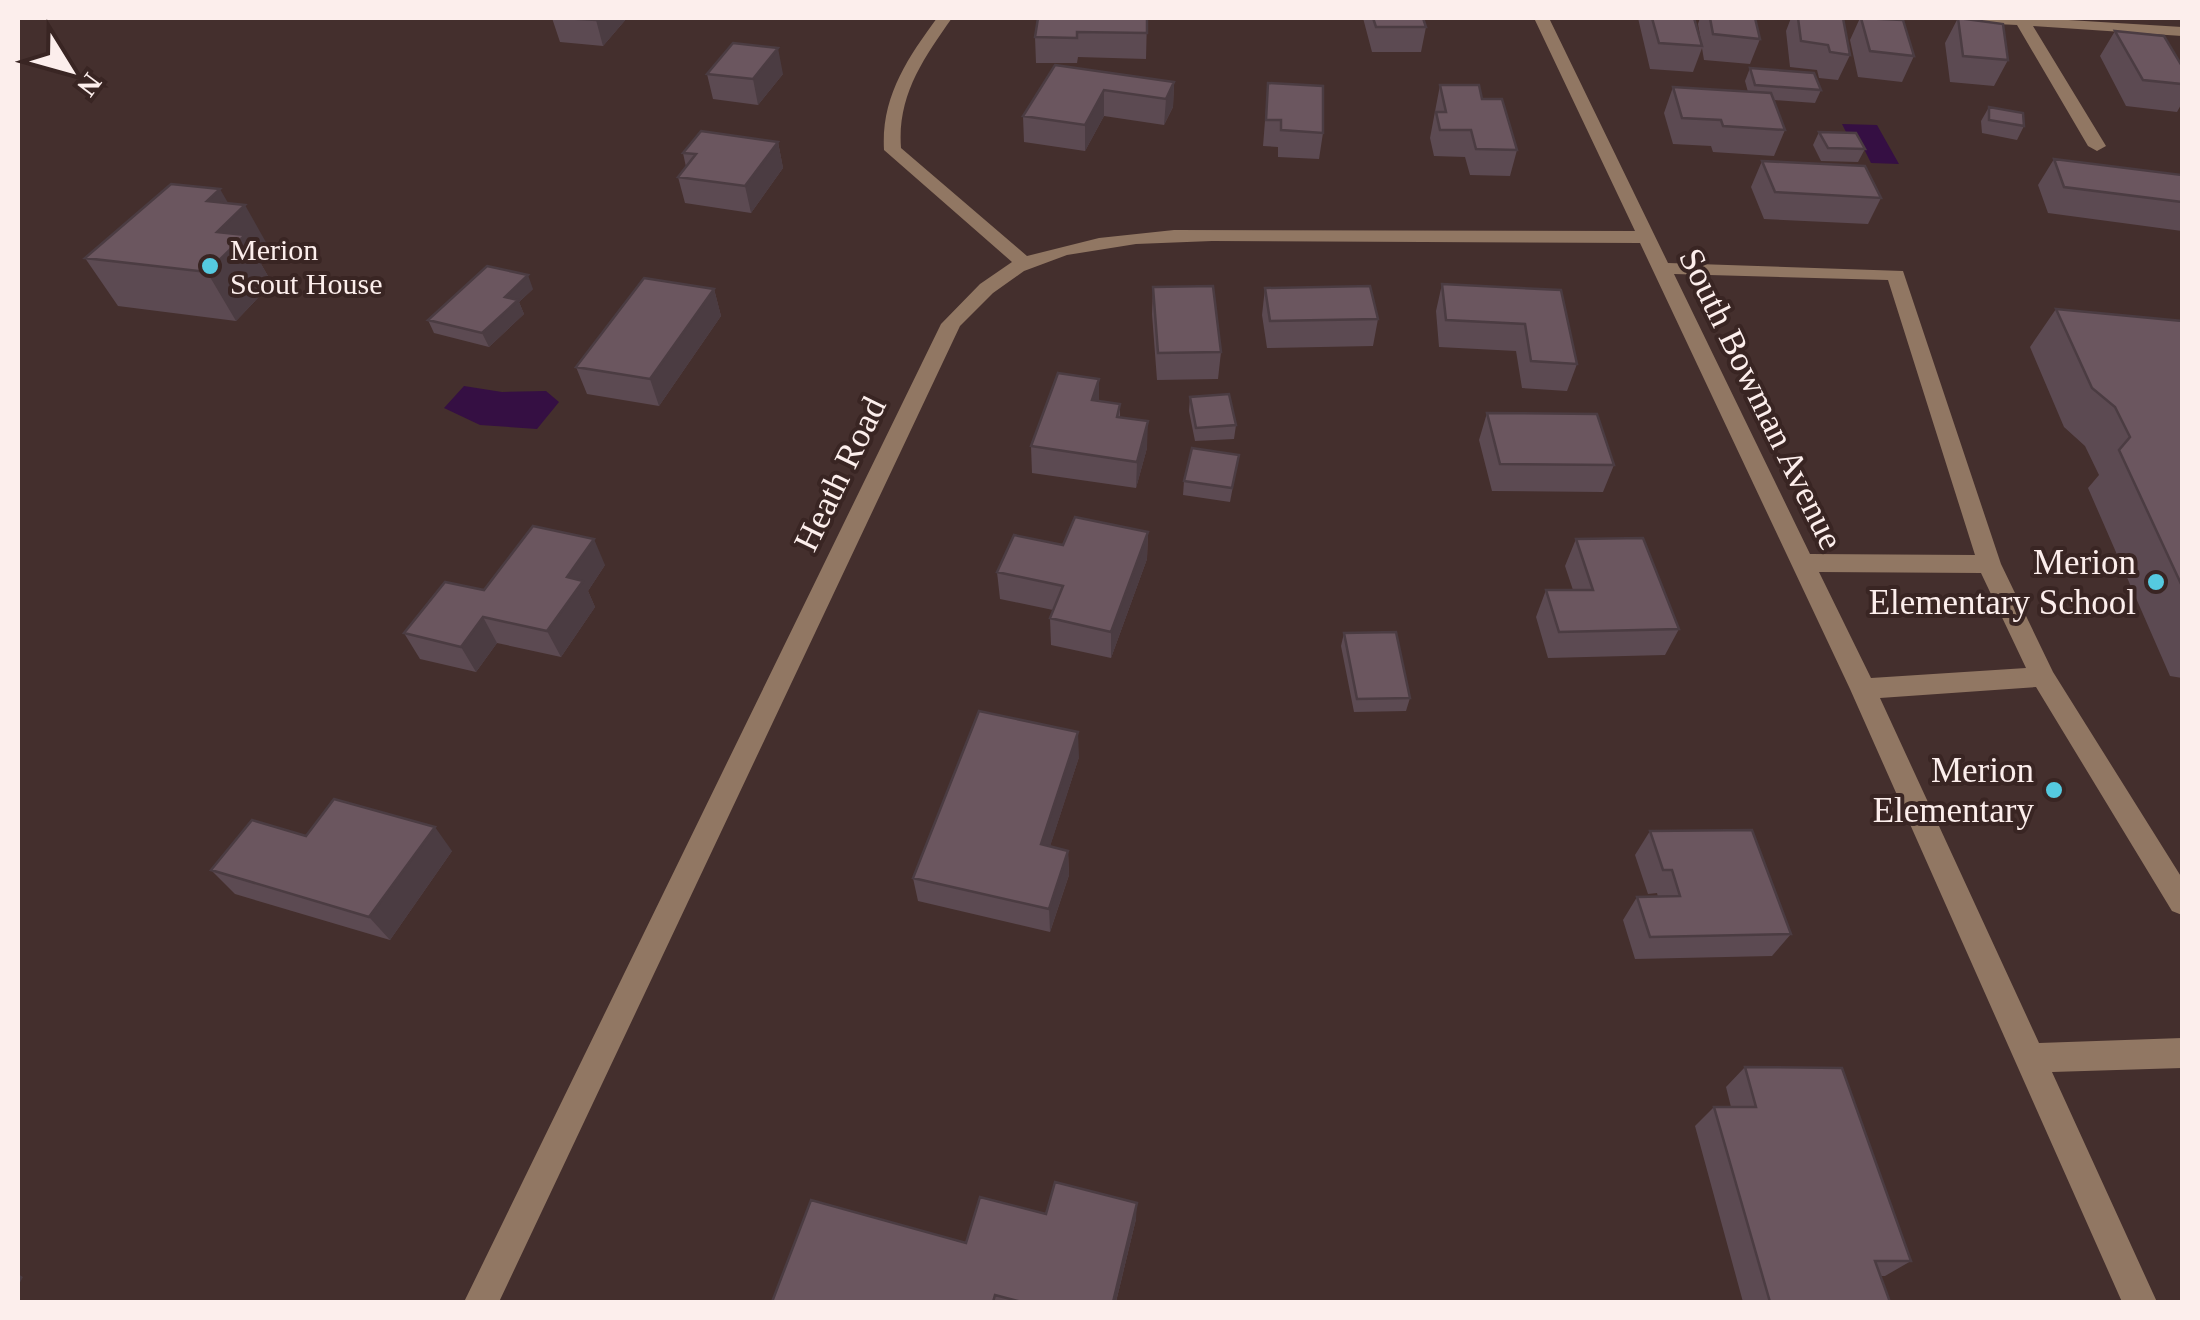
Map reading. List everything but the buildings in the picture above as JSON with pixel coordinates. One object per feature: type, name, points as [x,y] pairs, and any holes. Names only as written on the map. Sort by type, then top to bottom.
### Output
[{"type":"street","points":[[944,18],[892,104],[889,127],[893,150],[1024,263]]},
{"type":"street","name":"South Bowman Avenue","points":[[1542,18],[1863,689],[2140,1302]]},
{"type":"street","points":[[1976,18],[2182,32]]},
{"type":"street","points":[[2022,21],[2097,146]]},
{"type":"street","name":"Heath Road","points":[[481,1302],[951,324],[984,291],[1024,263],[1091,246],[1202,236],[1644,237]]},
{"type":"street","points":[[1659,268],[1896,275],[1989,564],[2043,677],[2182,902]]},
{"type":"street","points":[[1802,563],[1989,564]]},
{"type":"street","points":[[1863,689],[2043,677]]},
{"type":"street","points":[[2028,1058],[2182,1054]]},
{"type":"shaded area","points":[[1842,124],[1877,125],[1899,164],[1871,163],[1860,141],[1850,140]]},
{"type":"shaded area","points":[[464,386],[502,392],[546,391],[559,402],[537,429],[480,425],[444,408]]},
{"type":"place","name":"Merion Scout House","points":[[210,266]]},
{"type":"place","name":"Merion Elementary School","points":[[2156,582]]},
{"type":"place","name":"Merion Elementary","points":[[2054,790]]}]
